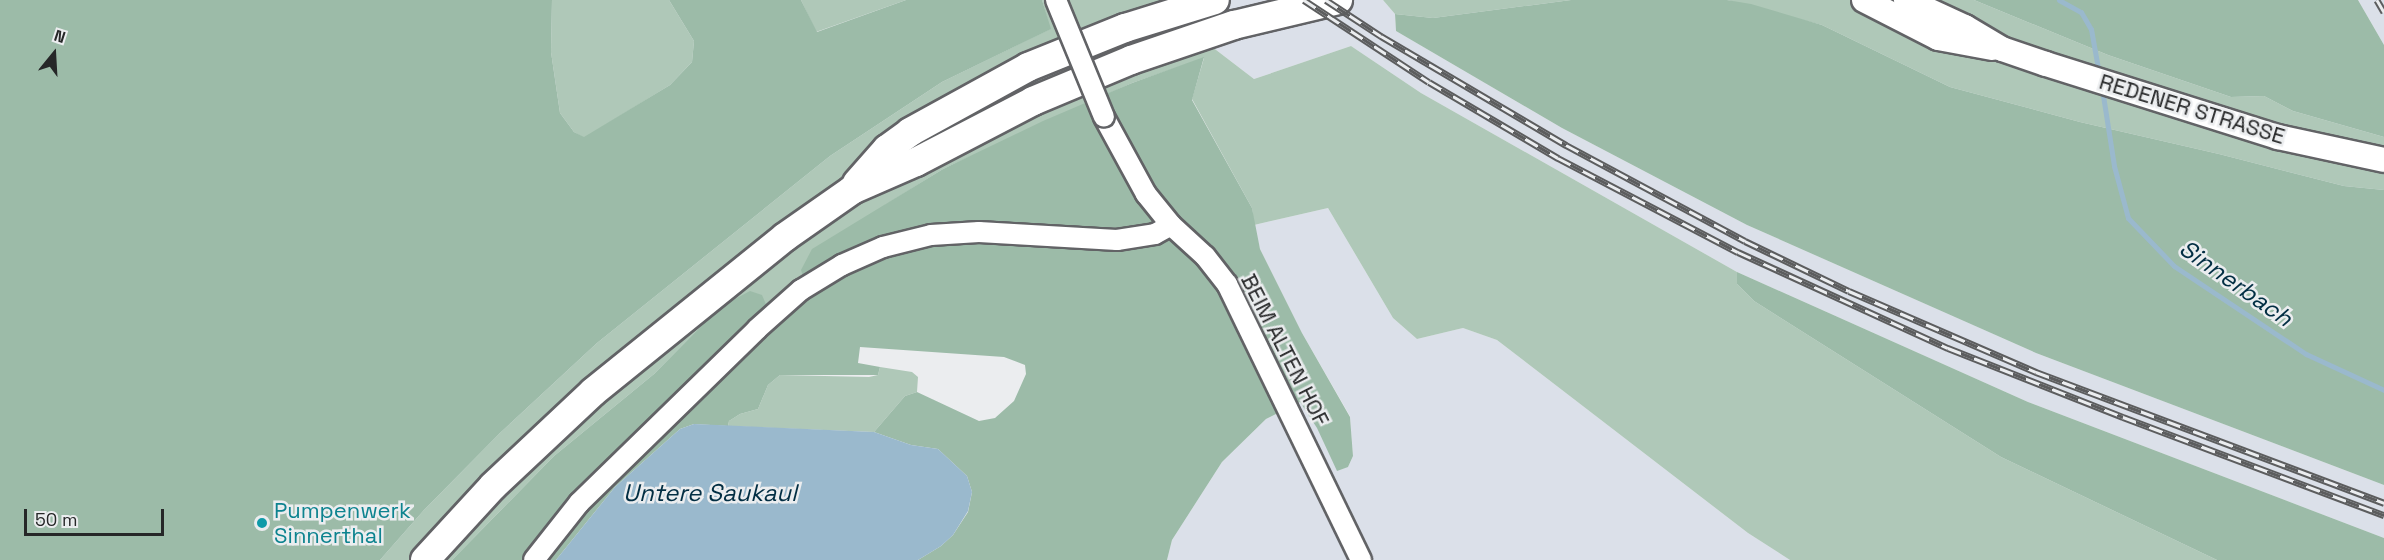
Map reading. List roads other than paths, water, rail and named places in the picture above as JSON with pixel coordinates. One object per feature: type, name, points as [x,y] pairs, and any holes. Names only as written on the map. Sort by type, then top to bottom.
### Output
[{"type":"highway","points":[[852,190],[888,149],[910,132],[961,102],[1039,62],[1125,28],[1215,0]]},
{"type":"highway","points":[[424,560],[493,486],[593,392],[777,244],[852,190],[916,162],[1033,101],[1131,60],[1234,25],[1338,0]]},
{"type":"main road","name":"REDENER STRASSE","points":[[1906,0],[1965,27],[2002,49],[2132,93],[2278,136],[2384,160]]},
{"type":"main road","points":[[1928,0],[1965,27]]},
{"type":"main road","name":"REDENER STRASSE","points":[[1863,2],[1938,38],[1965,45],[2002,49]]},
{"type":"street","name":"BEIM ALTEN HOF","points":[[1056,0],[1104,117],[1146,194],[1171,225],[1205,256],[1227,284],[1361,560]]},
{"type":"street","points":[[534,560],[579,503],[757,329],[801,291],[842,265],[883,247],[931,235],[979,232],[1117,240],[1155,234],[1171,225]]},
{"type":"water","name":"Untere Saukaul","points":[[694,424],[874,432],[911,445],[938,449],[967,476],[972,492],[968,511],[953,535],[941,546],[918,560],[556,560],[615,487],[680,429]]},
{"type":"waterway","name":"Sinnerbach","points":[[2059,0],[2081,12],[2091,29],[2099,74]]},
{"type":"waterway","name":"Sinnerbach","points":[[2102,89],[2114,166],[2128,218],[2174,266],[2306,354],[2384,390]]},
{"type":"railway","points":[[1304,0],[1429,82],[1558,158],[1738,252],[1948,348],[2123,417],[2384,515]]},
{"type":"railway","points":[[1326,0],[1381,36],[1566,145],[1745,241],[1849,291],[2036,372],[2384,503]]},
{"type":"railway","points":[[2377,0],[2384,12]]},
{"type":"place","name":"Pumpenwerk Sinnerthal","points":[[262,523]]}]
